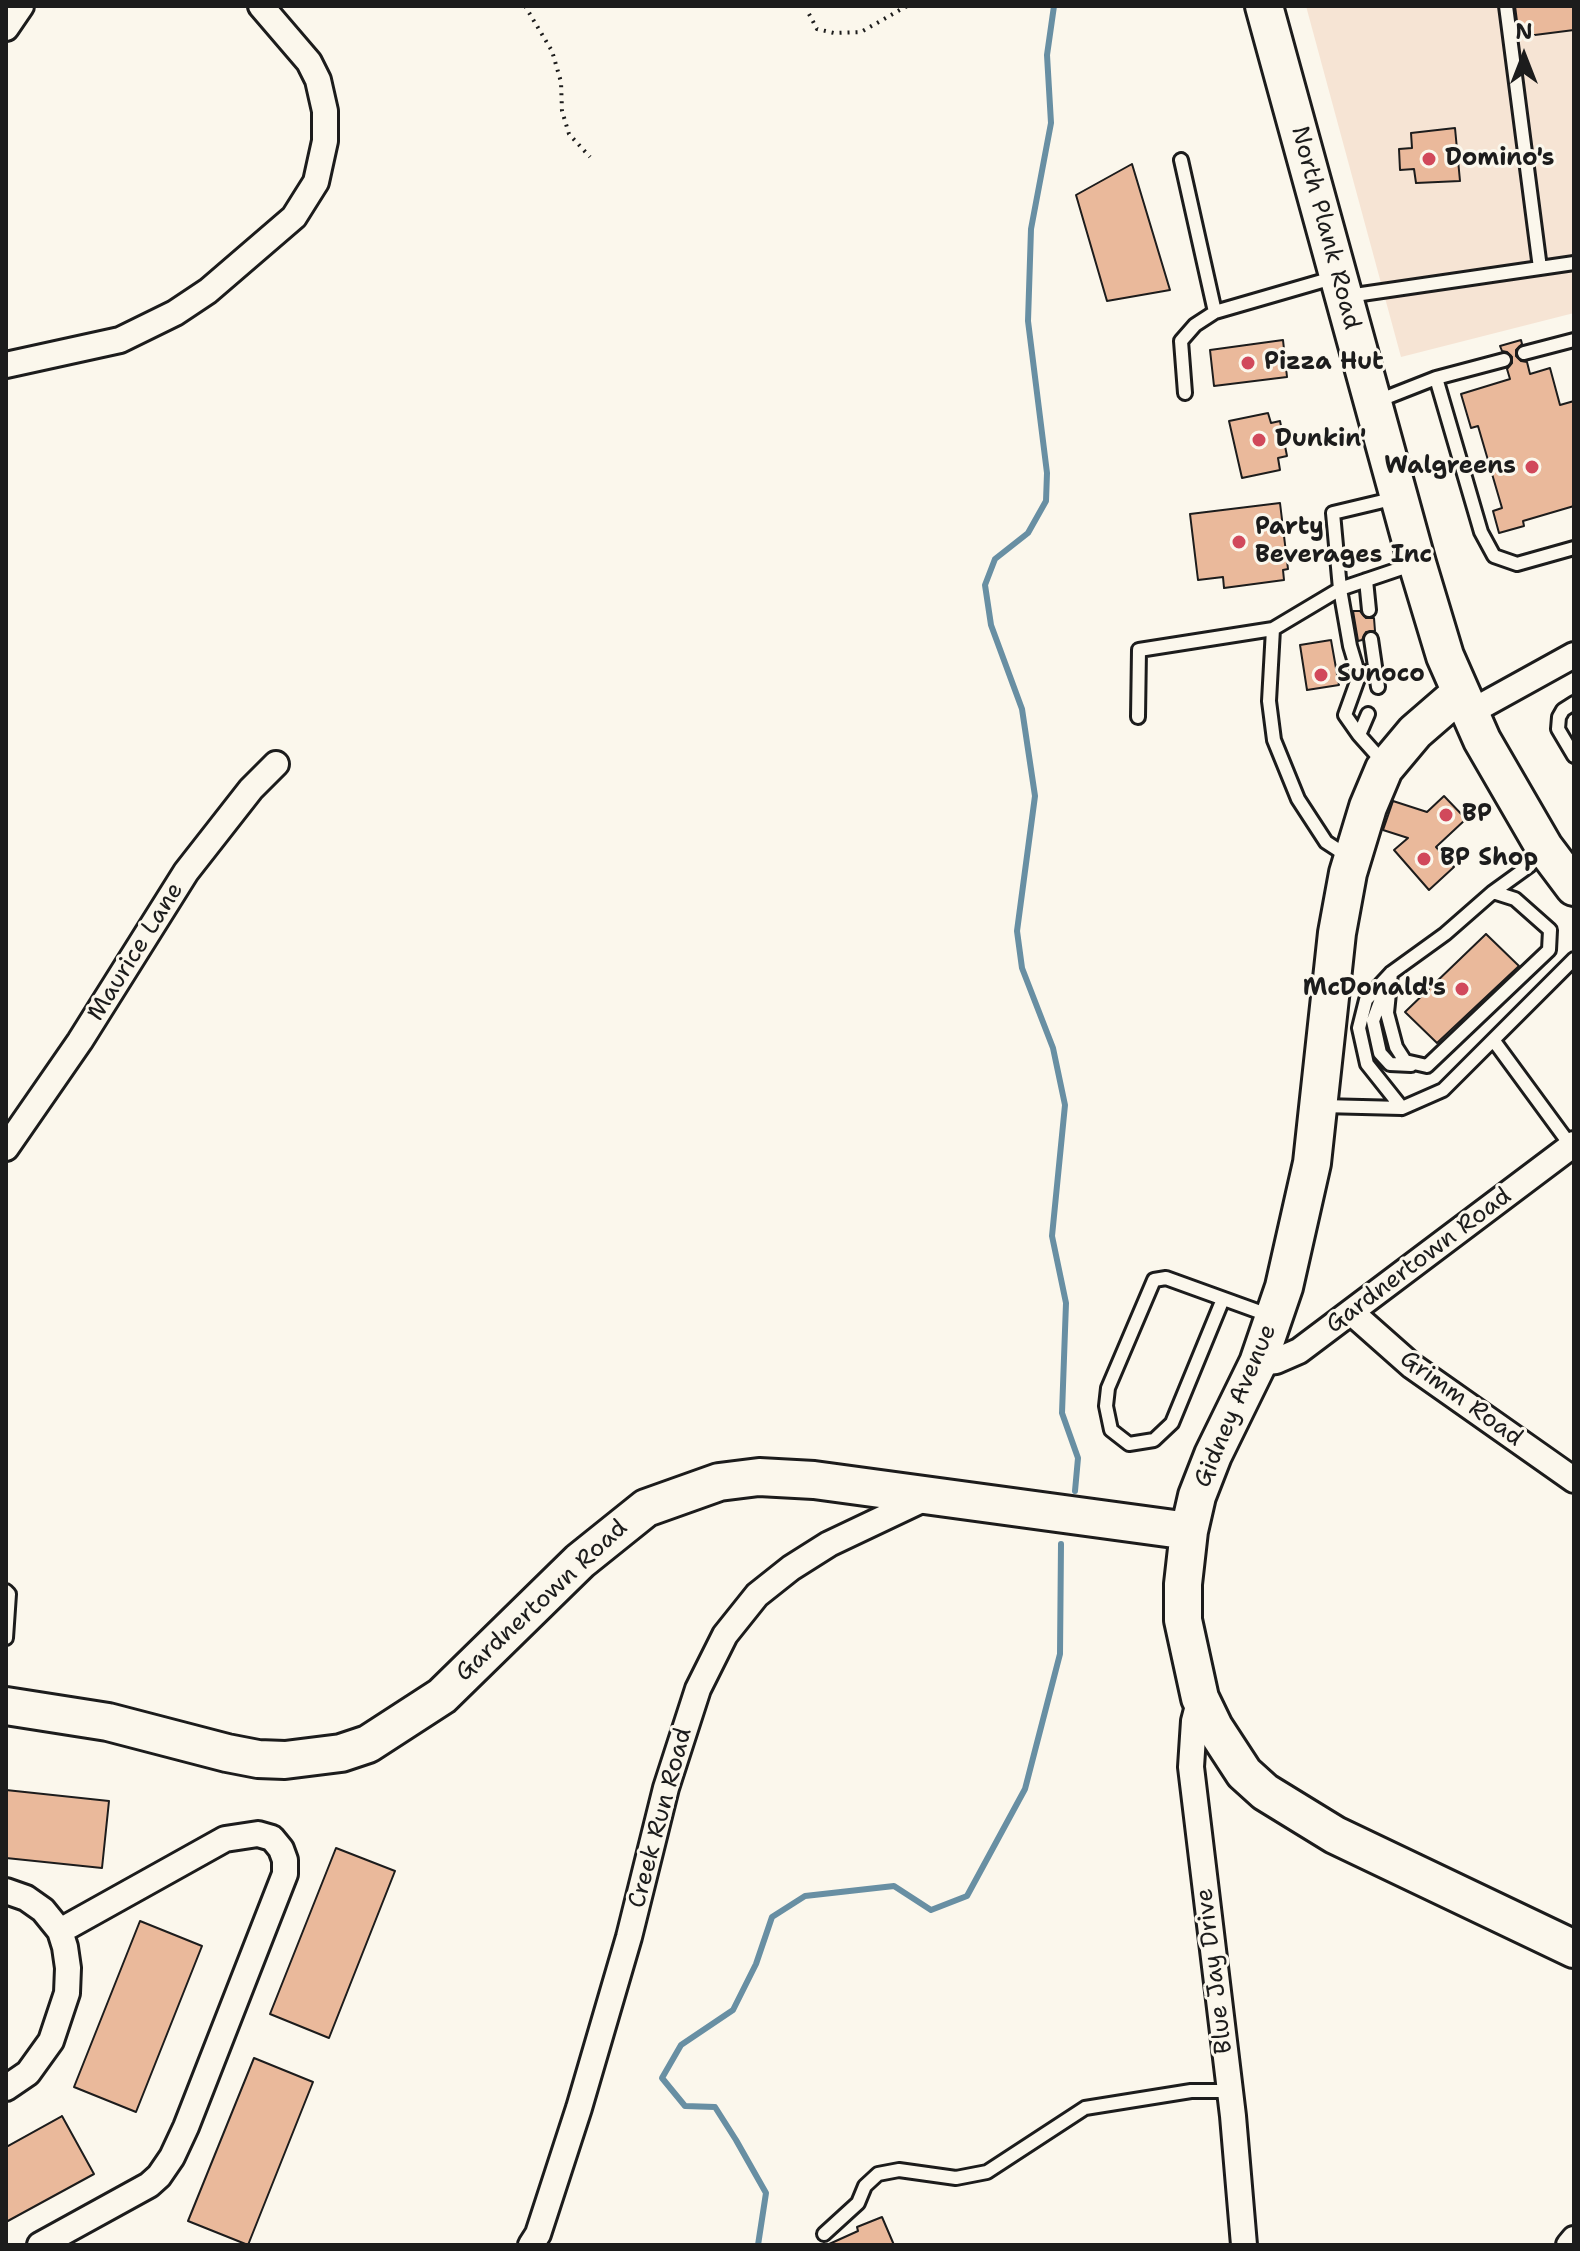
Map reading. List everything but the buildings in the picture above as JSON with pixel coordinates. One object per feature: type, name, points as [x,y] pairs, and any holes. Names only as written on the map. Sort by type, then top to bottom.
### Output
[{"type":"street","points":[[6,28],[21,6]]},
{"type":"street","points":[[6,365],[120,340],[175,313],[208,291],[294,217],[316,182],[325,141],[325,111],[318,80],[309,62],[261,6]]},
{"type":"street","name":"North Plank Road","points":[[1264,6],[1445,656],[1464,703],[1544,847],[1572,880]]},
{"type":"street","points":[[1464,703],[1574,655]]},
{"type":"street","name":"Gidney Avenue","points":[[1464,703],[1415,732],[1387,766],[1368,807],[1337,933],[1312,1163],[1284,1287],[1258,1363],[1213,1455],[1197,1496],[1189,1531],[1183,1584],[1183,1620],[1200,1698],[1214,1727],[1244,1773],[1265,1792],[1335,1835],[1574,1949]]},
{"type":"street","name":"Maurice Lane","points":[[6,1148],[80,1041],[186,872],[251,789],[276,764]]},
{"type":"street","name":"Gardnertown Road","points":[[1258,1363],[1276,1361],[1299,1351],[1573,1145]]},
{"type":"street","name":"Grimm Road","points":[[1351,1312],[1412,1366],[1574,1480]]},
{"type":"street","name":"Gardnertown Road","points":[[6,1706],[108,1722],[258,1759],[285,1760],[341,1753],[368,1744],[442,1696],[621,1525],[646,1508],[719,1482],[759,1477],[814,1480],[1189,1531]]},
{"type":"street","name":"Creek Run Road","points":[[531,2245],[538,2234],[579,2108],[629,1937],[666,1788],[698,1689],[725,1635],[757,1595],[791,1568],[829,1544],[930,1496]]},
{"type":"street","name":"Blue Jay Drive","points":[[1200,1698],[1194,1721],[1191,1767],[1230,2091],[1244,2245]]},
{"type":"street","points":[[40,2245],[149,2185],[172,2157],[285,1874],[285,1860],[272,1838],[258,1834],[225,1839],[60,1931]]},
{"type":"street","points":[[6,1891],[26,1898],[43,1910],[60,1931],[68,1968],[67,1993],[51,2041],[28,2073],[6,2088]]},
{"type":"street","points":[[1569,2245],[1574,2239]]},
{"type":"lane","points":[[1506,6],[1540,268]]},
{"type":"lane","points":[[1181,160],[1215,312]]},
{"type":"lane","points":[[1185,393],[1181,341],[1195,325],[1215,312],[1342,286],[1574,263]]},
{"type":"lane","points":[[1524,353],[1574,340]]},
{"type":"lane","points":[[1373,403],[1436,378],[1504,360]]},
{"type":"lane","points":[[1436,378],[1481,532],[1494,556],[1517,564],[1574,548]]},
{"type":"lane","points":[[1387,766],[1345,715],[1359,676],[1340,589],[1333,513],[1399,498]]},
{"type":"lane","points":[[1138,717],[1139,650],[1273,629],[1340,589],[1417,563]]},
{"type":"lane","points":[[1366,580],[1369,610]]},
{"type":"lane","points":[[1273,629],[1269,701],[1274,740],[1298,799],[1326,842],[1353,859]]},
{"type":"lane","points":[[1371,639],[1378,687]]},
{"type":"lane","points":[[1359,676],[1374,669]]},
{"type":"lane","points":[[1574,703],[1563,710],[1558,729],[1574,756]]},
{"type":"lane","points":[[1359,735],[1368,714]]},
{"type":"lane","points":[[1402,1108],[1367,1064],[1359,1028],[1366,1000],[1391,973],[1529,866],[1544,847]]},
{"type":"lane","points":[[1391,973],[1387,1013],[1396,1047],[1405,1061],[1427,1066],[1549,950],[1550,930],[1515,899],[1493,892]]},
{"type":"lane","points":[[1319,1106],[1402,1108],[1443,1090],[1574,959]]},
{"type":"lane","points":[[1494,1041],[1573,1145]]},
{"type":"lane","points":[[1223,1299],[1172,1423],[1154,1440],[1129,1444],[1111,1430],[1106,1406],[1108,1388],[1154,1280],[1166,1278],[1274,1317]]},
{"type":"lane","points":[[6,1591],[9,1594],[6,1638]]},
{"type":"lane","points":[[824,2234],[858,2203],[865,2186],[878,2174],[899,2170],[956,2178],[987,2172],[1085,2108],[1191,2091],[1230,2091]]},
{"type":"path","points":[[525,6],[552,51],[561,82],[562,111],[569,134],[590,157]]},
{"type":"path","points":[[809,6],[809,14],[817,29],[834,33],[861,32],[907,6]]},
{"type":"shaded area","points":[[1306,6],[1574,6],[1574,313],[1401,357]]},
{"type":"waterway","points":[[1054,6],[1047,55],[1051,123],[1031,229],[1028,321],[1047,473],[1046,501],[1028,533],[995,559],[985,585],[991,625],[1022,709],[1035,796],[1017,931],[1022,968],[1053,1048],[1065,1105],[1052,1236],[1066,1303],[1062,1413],[1078,1458],[1075,1491]]},
{"type":"waterway","points":[[758,2245],[766,2193],[736,2140],[715,2107],[685,2106],[662,2078],[681,2045],[733,2010],[756,1964],[772,1917],[805,1896],[894,1886],[931,1910],[967,1896],[1025,1789],[1060,1654],[1061,1544]]},
{"type":"place","name":"Domino's","points":[[1429,159]]},
{"type":"place","name":"Pizza Hut","points":[[1248,363]]},
{"type":"place","name":"Dunkin'","points":[[1259,440]]},
{"type":"place","name":"Walgreens","points":[[1532,467]]},
{"type":"place","name":"Party Beverages Inc","points":[[1239,542]]},
{"type":"place","name":"Sunoco","points":[[1321,675]]},
{"type":"place","name":"BP","points":[[1446,815]]},
{"type":"place","name":"BP Shop","points":[[1424,859]]},
{"type":"place","name":"McDonald's","points":[[1462,989]]}]
